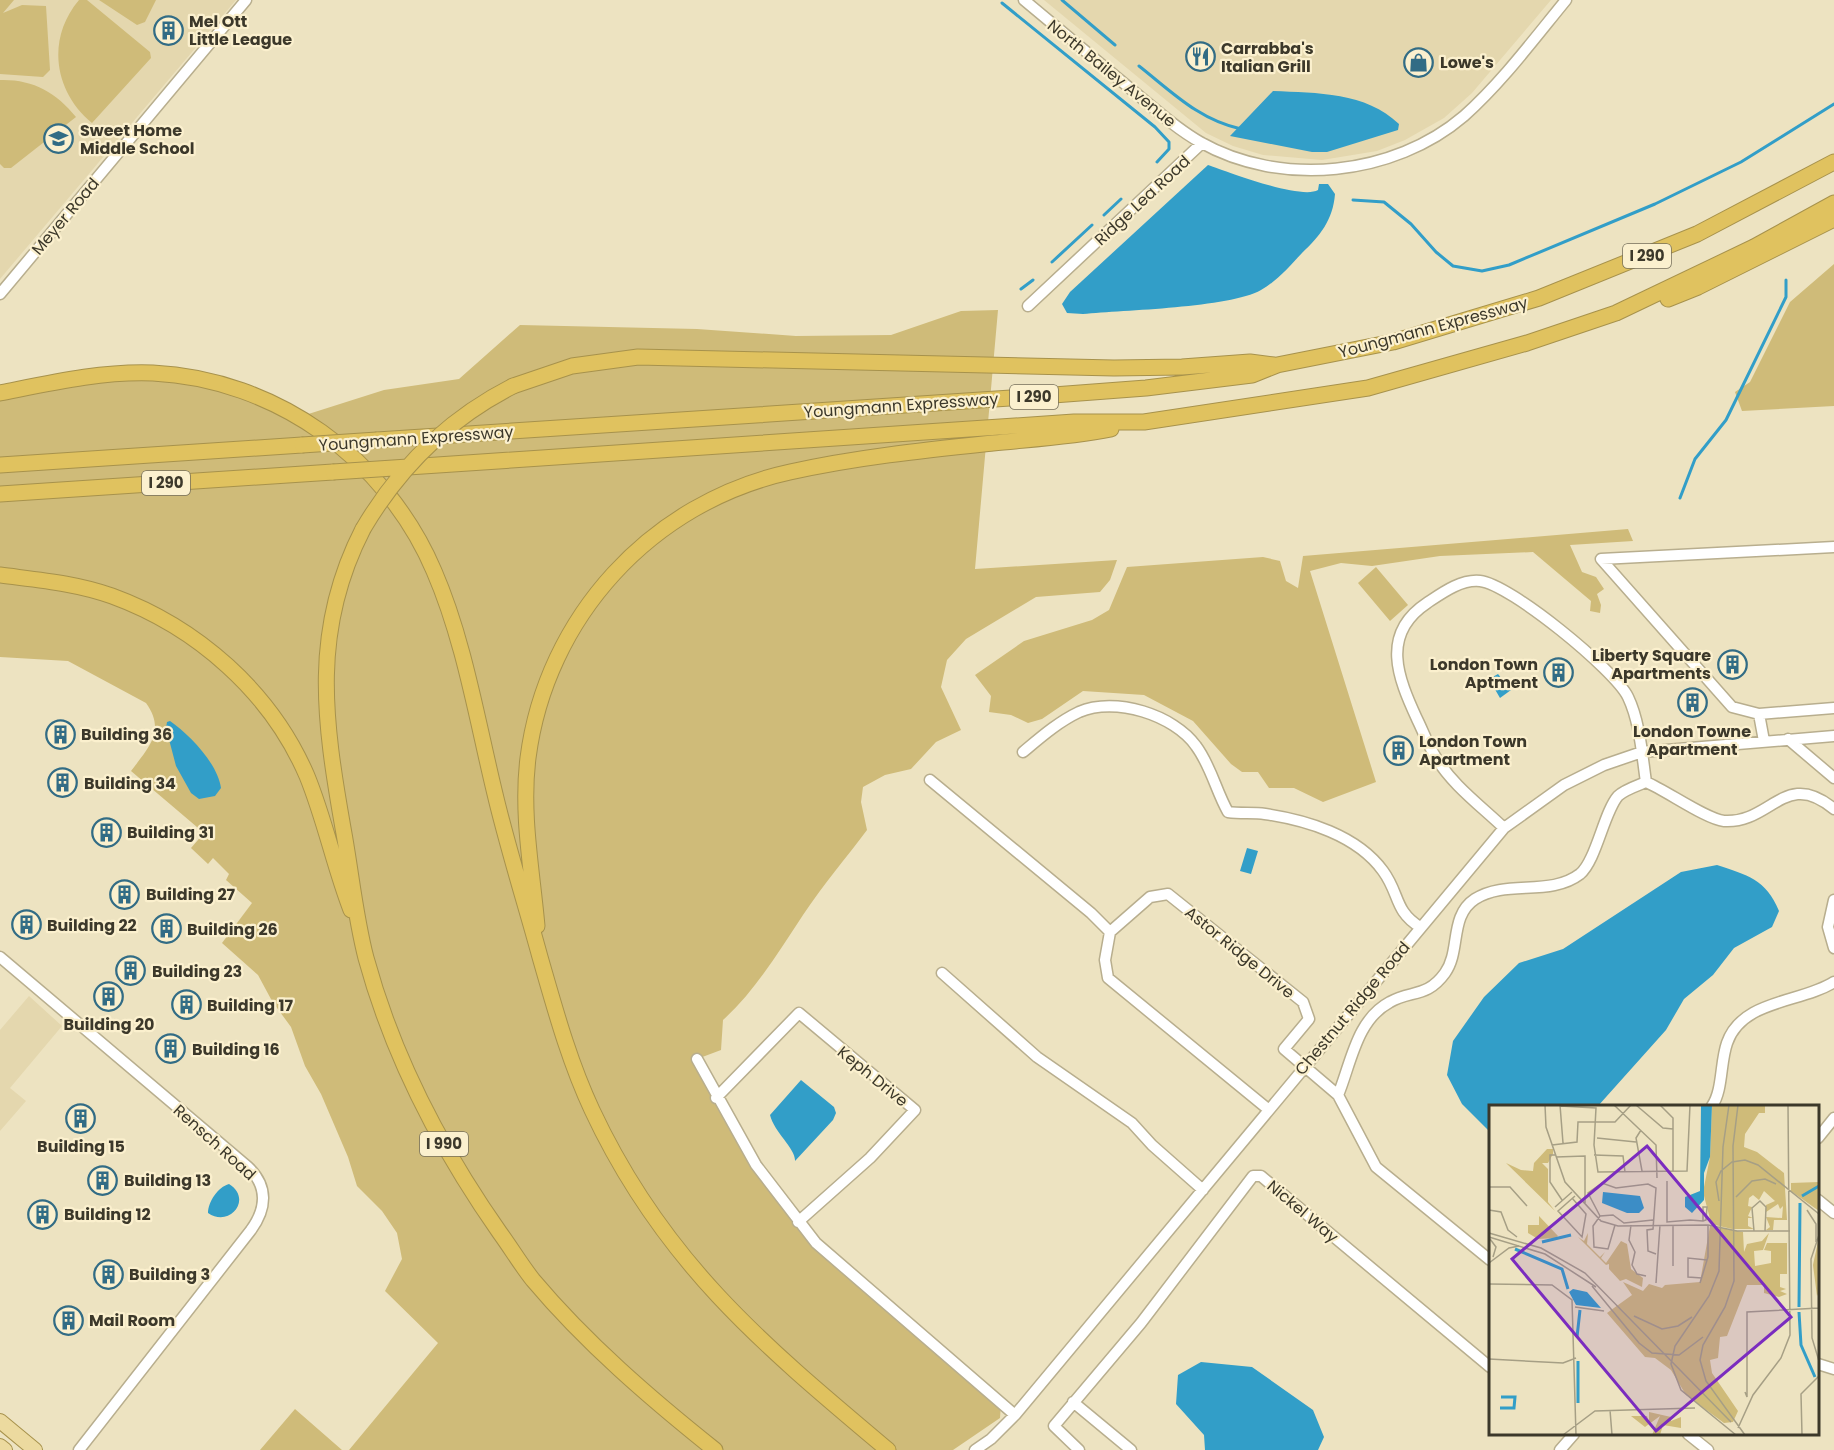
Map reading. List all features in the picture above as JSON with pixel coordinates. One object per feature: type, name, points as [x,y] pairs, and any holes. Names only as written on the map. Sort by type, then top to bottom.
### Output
[{"type":"highway","name":"Youngmann Expressway","points":[[0,465],[1135,389],[1252,375],[1277,365],[1393,342],[1539,298],[1697,234],[1834,162]]},
{"type":"highway","name":"Youngmann Expressway","points":[[0,494],[1074,422],[1144,422],[1368,388],[1527,343],[1616,313],[1735,256],[1834,203]]},
{"type":"highway","points":[[1616,313],[1648,308],[1698,287],[1834,219]]},
{"type":"highway","points":[[362,941],[329,742],[324,675],[326,642],[336,594],[363,529],[394,481],[428,444],[467,413],[513,386],[572,366],[606,359],[647,356],[1114,368],[1182,367],[1250,362],[1277,365]]},
{"type":"highway","points":[[0,393],[68,380],[120,374],[154,373],[205,380],[253,395],[299,417],[327,436],[368,472],[409,523],[440,584],[455,633],[515,877],[560,1027],[586,1095],[615,1155],[658,1224],[700,1278],[743,1325],[888,1450]]},
{"type":"highway","points":[[540,956],[527,840],[526,799],[528,758],[538,708],[555,662],[578,619],[607,579],[643,544],[682,515],[712,499],[741,486],[789,472],[923,451],[1074,436],[1144,422]]},
{"type":"highway","points":[[0,575],[80,587],[122,600],[186,633],[236,674],[268,710],[301,764],[318,807],[343,891],[362,941]]},
{"type":"highway","name":"I 990","points":[[362,941],[376,993],[405,1068],[427,1114],[482,1208],[532,1279],[571,1322],[673,1417],[715,1450]]},
{"type":"main road","points":[[0,1421],[35,1450]]},
{"type":"main road","points":[[0,1446],[5,1450]]},
{"type":"street","name":"Meyer Road","points":[[0,294],[246,0]]},
{"type":"street","name":"North Bailey Avenue","points":[[1024,0],[1168,120],[1202,143]]},
{"type":"street","name":"Ridge Lea Road","points":[[1028,306],[1202,143],[1247,161],[1307,170],[1344,168],[1405,151],[1445,130],[1478,103],[1566,0]]},
{"type":"street","points":[[1834,547],[1601,559],[1731,707],[1759,714],[1834,708]]},
{"type":"street","points":[[1504,828],[1459,785],[1435,757],[1402,687],[1395,661],[1400,636],[1417,610],[1449,588],[1480,581],[1510,592],[1603,667],[1628,698],[1642,752],[1646,782]]},
{"type":"street","points":[[1023,752],[1050,729],[1081,711],[1108,706],[1144,712],[1169,723],[1196,744],[1210,769],[1228,812],[1262,813],[1304,821],[1340,836],[1382,869],[1395,891],[1400,910],[1406,918],[1420,927]]},
{"type":"street","points":[[1759,714],[1764,741]]},
{"type":"street","name":"Chestnut Ridge Road","points":[[975,1450],[991,1439],[1015,1415],[1504,828],[1563,785],[1604,765],[1642,752],[1834,736]]},
{"type":"street","points":[[1788,739],[1834,778]]},
{"type":"street","points":[[930,780],[1091,913],[1110,932],[1105,960],[1108,978],[1269,1110]]},
{"type":"street","points":[[1646,782],[1682,799],[1703,814],[1723,821],[1740,819],[1800,792],[1813,794],[1834,809]]},
{"type":"street","points":[[1338,1095],[1350,1056],[1378,1011],[1391,1001],[1431,988],[1445,973],[1453,958],[1456,925],[1473,899],[1491,892],[1563,884],[1582,872],[1618,795],[1646,782]]},
{"type":"street","name":"Astor Ridge Drive","points":[[1110,932],[1150,897],[1168,894],[1303,1002],[1309,1019],[1284,1049],[1303,1068]]},
{"type":"street","points":[[1834,900],[1828,927],[1834,948]]},
{"type":"street","name":"Rensch Road","points":[[0,957],[248,1167],[257,1177],[264,1197],[260,1217],[251,1230],[79,1450]]},
{"type":"street","points":[[942,974],[1037,1057],[1132,1123],[1203,1190]]},
{"type":"street","points":[[1713,1105],[1717,1099],[1726,1044],[1736,1028],[1762,1009],[1834,982]]},
{"type":"street","name":"Keph Drive","points":[[716,1098],[799,1013],[915,1110],[870,1158],[798,1222]]},
{"type":"street","points":[[697,1059],[716,1098],[756,1165],[798,1222],[844,1270],[1015,1415]]},
{"type":"street","points":[[1303,1068],[1338,1095],[1376,1167],[1489,1258]]},
{"type":"street","points":[[1819,1137],[1834,1119]]},
{"type":"street","name":"Nickel Way","points":[[1079,1450],[1054,1426],[1141,1323],[1253,1176],[1261,1176],[1489,1365]]},
{"type":"street","points":[[1819,1201],[1834,1213]]},
{"type":"street","points":[[1819,1364],[1834,1370]]},
{"type":"street","points":[[1073,1402],[1131,1450]]},
{"type":"street","points":[[1560,1450],[1573,1435]]},
{"type":"street","points":[[1689,1435],[1708,1450]]},
{"type":"shaded area","name":"Sweet Home Middle School","points":[[0,0],[236,0],[0,279]]},
{"type":"shaded area","points":[[0,0],[14,0],[3,13],[22,5],[46,6],[50,70],[43,77],[0,74]]},
{"type":"shaded area","points":[[79,0],[87,0],[150,52],[151,58],[92,123],[69,96],[62,81],[59,64],[62,31]]},
{"type":"shaded area","points":[[99,0],[156,0],[145,22],[137,25]]},
{"type":"shaded area","points":[[1044,0],[1551,0],[1472,93],[1444,118],[1405,140],[1377,151],[1322,160],[1263,155],[1233,146],[1206,133]]},
{"type":"shaded area","points":[[0,80],[23,82],[42,89],[52,94],[76,117],[11,168],[4,168],[0,164]]},
{"type":"shaded area","points":[[1834,264],[1834,406],[1742,411],[1735,392],[1750,382],[1790,302]]},
{"type":"shaded area","points":[[998,310],[975,569],[1117,560],[1110,580],[1100,592],[1036,597],[966,639],[947,660],[941,687],[961,730],[936,742],[911,769],[885,775],[863,787],[861,802],[867,830],[818,893],[756,983],[723,1020],[721,1050],[697,1059],[716,1098],[798,1222],[1001,1403],[1000,1418],[953,1450],[349,1450],[438,1343],[385,1291],[402,1259],[397,1233],[382,1211],[357,1186],[348,1157],[321,1094],[305,1066],[291,1027],[272,1001],[258,975],[222,943],[252,903],[226,880],[229,874],[213,858],[208,864],[191,848],[204,833],[131,771],[149,746],[155,730],[152,713],[146,703],[68,661],[0,657],[0,393],[171,375],[299,417],[384,390],[459,379],[520,325],[697,329],[796,336],[891,335],[961,311]]},
{"type":"shaded area","points":[[1628,529],[1633,541],[1570,545],[1582,572],[1596,577],[1604,589],[1597,594],[1601,605],[1600,613],[1590,611],[1591,601],[1533,552],[1440,556],[1372,566],[1341,563],[1310,571],[1376,782],[1323,802],[1294,788],[1269,788],[1258,772],[1242,772],[1231,764],[1193,721],[1144,695],[1083,691],[1042,719],[1028,723],[1011,715],[989,712],[991,696],[975,675],[1024,641],[1092,620],[1109,610],[1127,567],[1263,557],[1280,561],[1286,581],[1298,588],[1303,556]]},
{"type":"shaded area","points":[[1376,567],[1408,605],[1390,621],[1358,583]]},
{"type":"shaded area","points":[[29,996],[62,1026],[10,1088],[26,1101],[0,1131],[0,1030]]},
{"type":"shaded area","points":[[295,1409],[342,1450],[260,1450]]},
{"type":"water","points":[[1273,91],[1324,94],[1356,100],[1386,113],[1399,124],[1398,130],[1327,152],[1312,152],[1230,136]]},
{"type":"water","points":[[1208,165],[1264,184],[1296,191],[1309,192],[1318,190],[1319,184],[1328,184],[1335,194],[1332,212],[1314,240],[1283,273],[1261,290],[1246,296],[1175,307],[1083,314],[1067,313],[1062,304],[1070,292]]},
{"type":"water","points":[[1498,674],[1511,690],[1500,698],[1489,679]]},
{"type":"water","points":[[170,721],[194,742],[209,760],[221,788],[215,796],[199,799],[191,793],[176,766],[166,728],[167,722]]},
{"type":"water","points":[[1247,848],[1258,851],[1251,874],[1240,871]]},
{"type":"water","points":[[1717,865],[1754,880],[1768,892],[1779,911],[1772,927],[1734,948],[1713,975],[1684,999],[1666,1030],[1599,1105],[1489,1105],[1489,1131],[1462,1104],[1447,1075],[1453,1041],[1484,997],[1519,963],[1563,949],[1681,872]]},
{"type":"water","points":[[801,1080],[834,1107],[836,1113],[833,1120],[795,1161],[792,1151],[770,1115]]},
{"type":"water","points":[[229,1184],[236,1190],[239,1197],[236,1210],[224,1217],[216,1217],[208,1213],[214,1195]]},
{"type":"water","points":[[1201,1362],[1252,1367],[1313,1410],[1324,1437],[1318,1450],[1205,1450],[1204,1435],[1176,1404],[1178,1375]]},
{"type":"waterway","points":[[1062,0],[1115,45]]},
{"type":"waterway","points":[[1002,3],[1155,127],[1169,142],[1169,149],[1157,162]]},
{"type":"waterway","points":[[1139,66],[1199,112],[1226,125],[1241,129]]},
{"type":"waterway","points":[[1353,200],[1384,202],[1411,224],[1436,252],[1453,266],[1482,271],[1509,265],[1655,204],[1741,162],[1834,104]]},
{"type":"waterway","points":[[1104,215],[1121,199]]},
{"type":"waterway","points":[[1052,262],[1092,225]]},
{"type":"waterway","points":[[1021,289],[1033,280]]},
{"type":"waterway","points":[[1680,498],[1695,459],[1726,420],[1786,297],[1786,280]]},
{"type":"place","name":"Mel Ott Little League","points":[[168,30]]},
{"type":"place","name":"Carrabba's Italian Grill","points":[[1200,57]]},
{"type":"place","name":"Lowe's","points":[[1419,62]]},
{"type":"place","name":"Sweet Home Middle School","points":[[59,139]]},
{"type":"place","name":"Liberty Square Apartments","points":[[1732,664]]},
{"type":"place","name":"London Town Aptment","points":[[1559,673]]},
{"type":"place","name":"London Towne Apartment","points":[[1692,703]]},
{"type":"place","name":"Building 36","points":[[60,734]]},
{"type":"place","name":"London Town Apartment","points":[[1398,750]]},
{"type":"place","name":"Building 34","points":[[63,783]]},
{"type":"place","name":"Building 31","points":[[106,832]]},
{"type":"place","name":"Building 27","points":[[125,894]]},
{"type":"place","name":"Building 22","points":[[26,925]]},
{"type":"place","name":"Building 26","points":[[166,929]]},
{"type":"place","name":"Building 23","points":[[131,971]]},
{"type":"place","name":"Building 20","points":[[109,996]]},
{"type":"place","name":"Building 17","points":[[186,1005]]},
{"type":"place","name":"Building 16","points":[[171,1049]]},
{"type":"place","name":"Building 15","points":[[81,1118]]},
{"type":"place","name":"Building 13","points":[[103,1180]]},
{"type":"place","name":"Building 12","points":[[43,1214]]},
{"type":"place","name":"Building 3","points":[[108,1274]]},
{"type":"place","name":"Mail Room","points":[[68,1320]]}]
